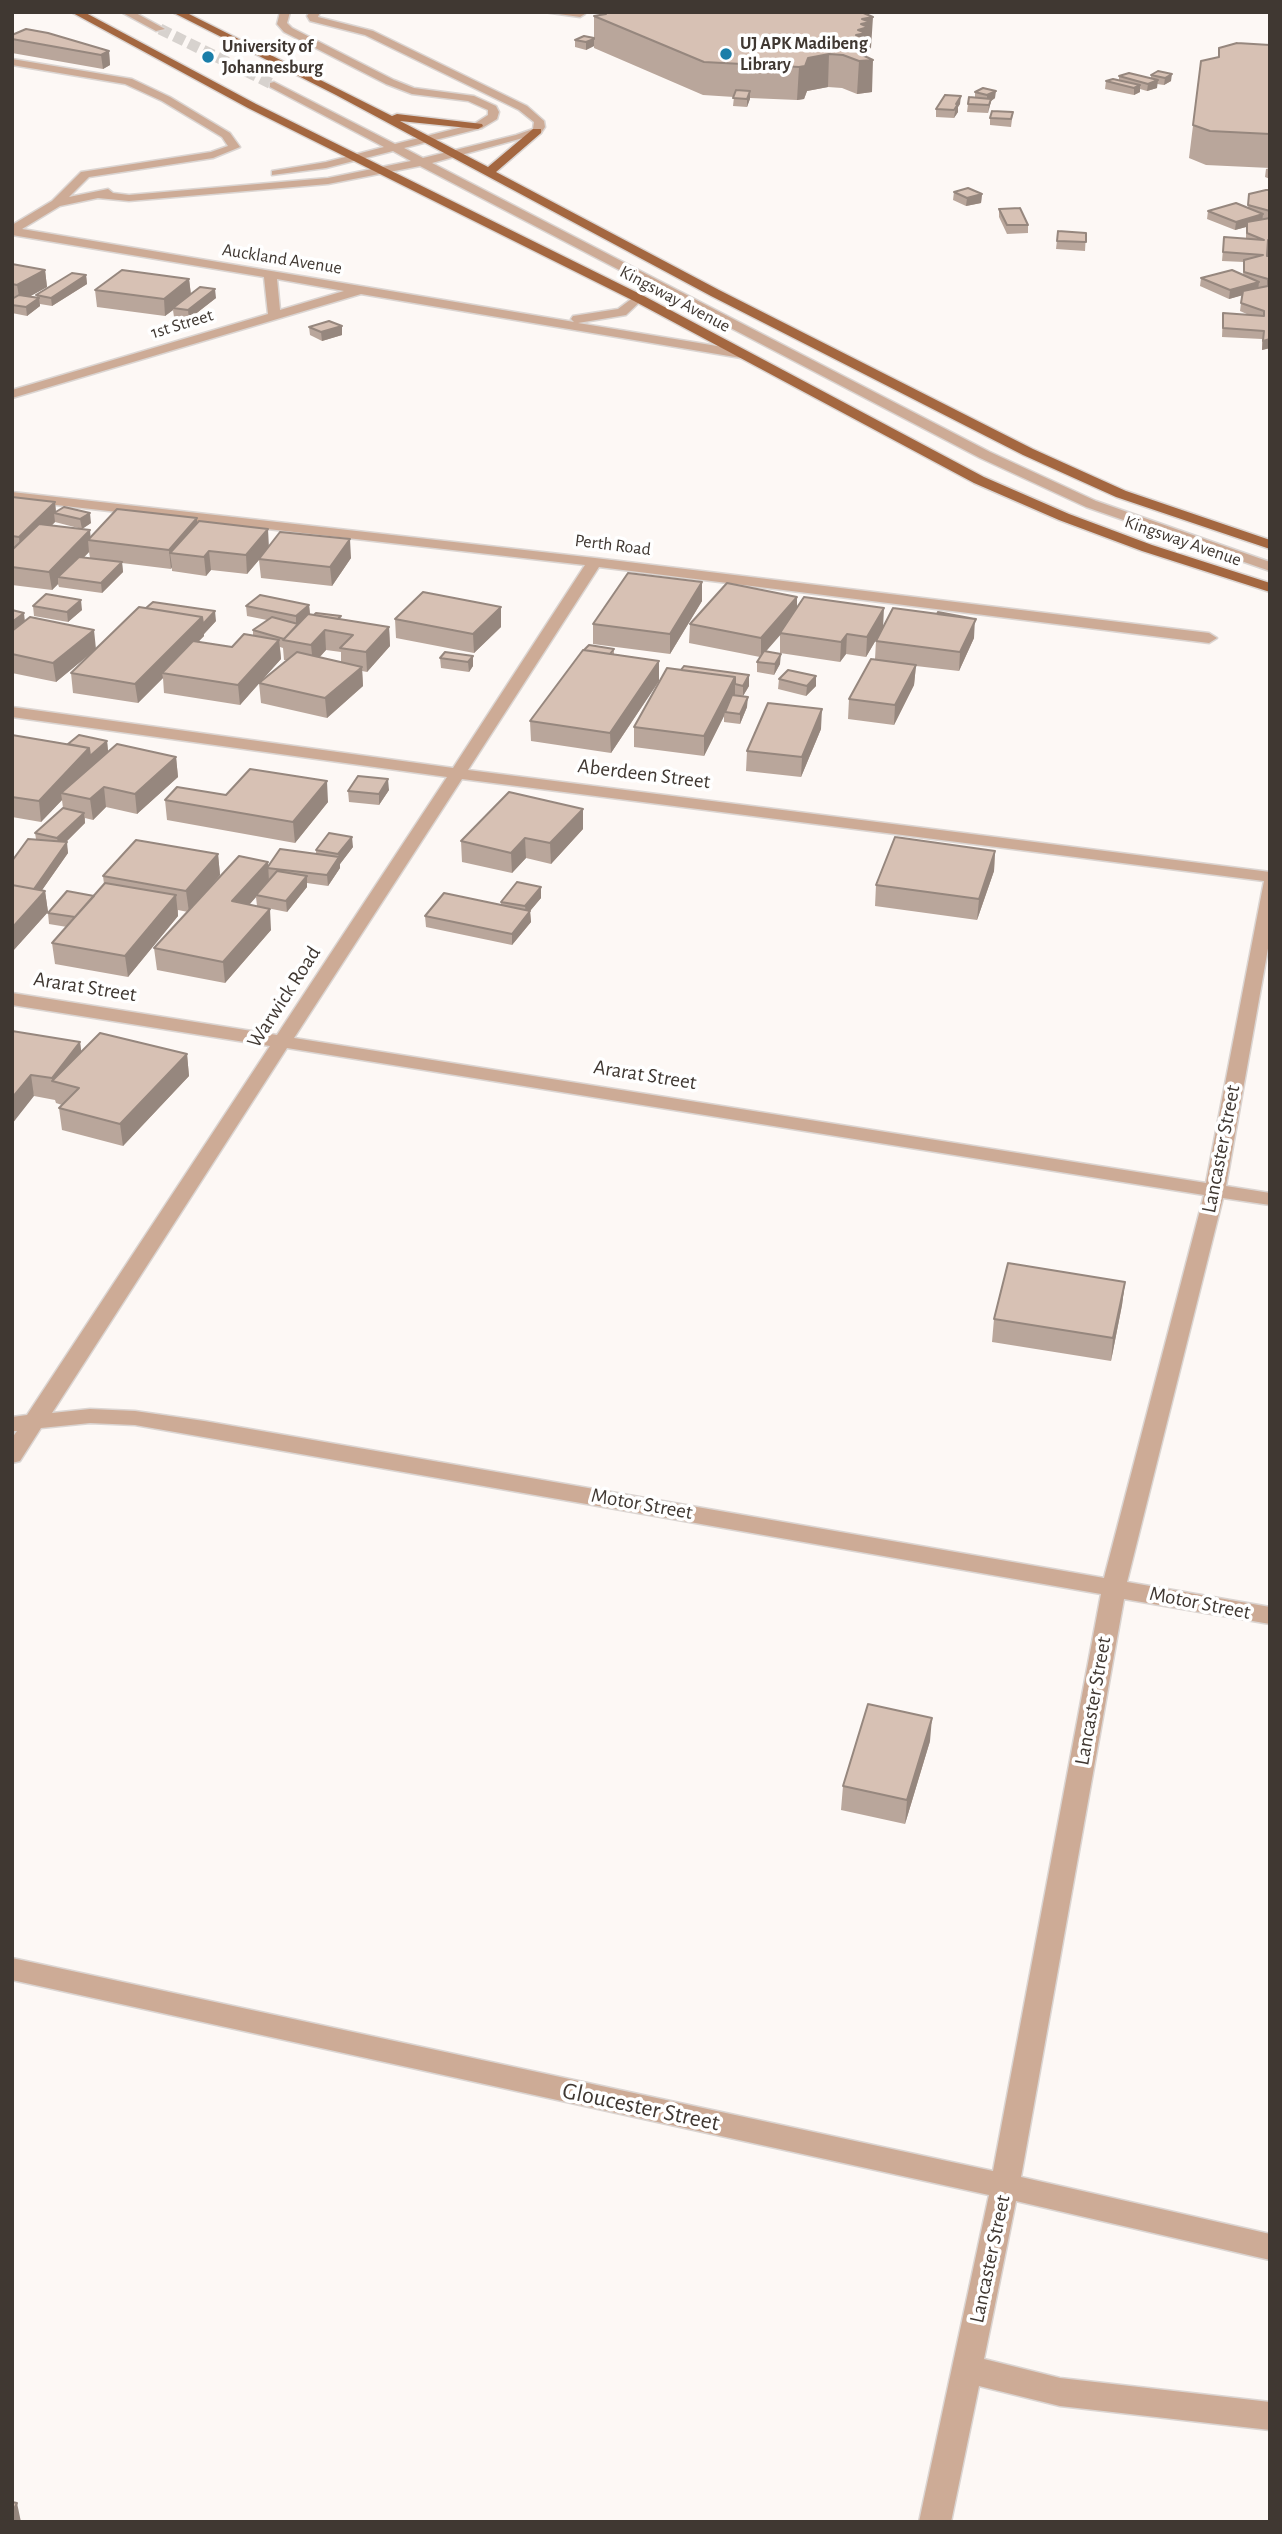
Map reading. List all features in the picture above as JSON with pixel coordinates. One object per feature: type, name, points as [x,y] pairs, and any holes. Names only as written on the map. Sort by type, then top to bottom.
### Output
[{"type":"main road","name":"Kingsway Avenue","points":[[76,12],[252,106],[385,171],[519,242],[638,298],[979,480],[1064,517],[1147,548],[1270,588]]},
{"type":"main road","name":"Kingsway Avenue","points":[[177,12],[453,153],[715,293],[1028,452],[1121,494],[1270,545]]},
{"type":"main road","points":[[378,114],[427,122],[478,126]]},
{"type":"main road","points":[[488,173],[537,131]]},
{"type":"street","points":[[126,12],[160,29]]},
{"type":"street","points":[[56,203],[141,187],[288,171],[428,140],[478,126],[493,117],[492,108],[470,98],[403,88],[300,36],[282,24],[285,12]]},
{"type":"street","points":[[97,194],[129,198],[328,181],[385,171],[537,131],[540,121],[523,108],[369,33],[314,19],[312,16],[315,12]]},
{"type":"street","points":[[549,12],[580,13]]},
{"type":"street","points":[[300,36],[296,31],[302,27],[334,23]]},
{"type":"street","points":[[12,62],[128,81],[193,115],[226,135],[234,144],[231,150],[213,155],[85,174],[56,203],[12,230]]},
{"type":"street","points":[[274,85],[996,461],[1091,505],[1270,566]]},
{"type":"street","name":"Auckland Avenue","points":[[12,230],[741,354]]},
{"type":"street","points":[[270,275],[274,315]]},
{"type":"street","name":"1st Street","points":[[12,394],[362,289]]},
{"type":"street","name":"Auckland Avenue","points":[[547,319],[588,319],[612,315],[622,312],[638,298]]},
{"type":"street","points":[[25,378],[51,382]]},
{"type":"street","name":"Perth Road","points":[[12,496],[594,562],[1209,638]]},
{"type":"street","name":"Warwick Road","points":[[12,1456],[23,1423],[284,1040],[594,562]]},
{"type":"street","name":"Aberdeen Street","points":[[12,712],[456,773],[1270,877]]},
{"type":"street","name":"Lancaster Street","points":[[935,2522],[1005,2186],[1114,1587],[1215,1191],[1270,885]]},
{"type":"street","name":"Ararat Street","points":[[12,999],[284,1040],[1270,1199]]},
{"type":"street","name":"Motor Street","points":[[23,1423],[101,1416],[204,1428],[1270,1616]]},
{"type":"street","name":"Gloucester Street","points":[[12,1969],[1005,2186],[1270,2248]]},
{"type":"street","points":[[967,2369],[1060,2392],[1270,2416]]},
{"type":"building","points":[[607,12],[861,12],[873,17],[862,19],[870,22],[861,24],[868,27],[858,30],[866,33],[856,35],[864,38],[850,41],[862,46],[858,53],[873,60],[859,61],[843,55],[829,54],[808,58],[805,66],[799,67],[704,62],[594,16]]},
{"type":"building","points":[[26,29],[109,51],[101,55],[12,39],[12,35]]},
{"type":"building","points":[[584,36],[594,39],[586,42],[575,40]]},
{"type":"building","points":[[1237,43],[1270,45],[1270,134],[1210,131],[1193,125],[1201,61],[1219,57],[1219,48]]},
{"type":"building","points":[[1158,71],[1172,74],[1165,78],[1151,75]]},
{"type":"building","points":[[1129,73],[1158,80],[1148,84],[1119,76]]},
{"type":"building","points":[[1113,79],[1140,85],[1134,88],[1106,81]]},
{"type":"building","points":[[983,88],[996,91],[987,95],[975,92]]},
{"type":"building","points":[[736,90],[750,91],[747,99],[733,98]]},
{"type":"building","points":[[945,95],[961,96],[954,110],[936,109]]},
{"type":"building","points":[[969,97],[991,99],[989,105],[968,104]]},
{"type":"building","points":[[992,111],[1013,112],[1011,119],[990,118]]},
{"type":"building","points":[[968,188],[982,194],[967,198],[954,192]]},
{"type":"building","points":[[1270,190],[1270,211],[1248,205],[1249,194]]},
{"type":"building","points":[[1236,203],[1263,214],[1236,222],[1208,211]]},
{"type":"building","points":[[1020,208],[1028,225],[1007,225],[999,209]]},
{"type":"building","points":[[1270,218],[1267,256],[1270,256],[1270,339],[1263,341],[1264,331],[1223,328],[1223,313],[1264,316],[1264,311],[1241,303],[1243,291],[1268,286],[1268,279],[1244,272],[1244,260],[1263,255],[1223,252],[1224,237],[1264,240],[1247,233],[1247,222]]},
{"type":"building","points":[[1058,231],[1086,233],[1086,242],[1057,241]]},
{"type":"building","points":[[12,264],[45,270],[17,285],[12,284]]},
{"type":"building","points":[[122,270],[189,279],[164,299],[95,290]]},
{"type":"building","points":[[1232,270],[1259,282],[1230,290],[1201,278]]},
{"type":"building","points":[[72,273],[86,275],[51,298],[36,295]]},
{"type":"building","points":[[200,287],[215,289],[188,310],[173,308]]},
{"type":"building","points":[[19,295],[39,298],[26,307],[12,305],[12,299]]},
{"type":"building","points":[[329,321],[342,326],[321,332],[309,327]]},
{"type":"building","points":[[12,497],[55,502],[19,537],[12,536]]},
{"type":"building","points":[[64,507],[90,513],[80,519],[54,513]]},
{"type":"building","points":[[117,509],[197,518],[169,550],[88,540]]},
{"type":"building","points":[[199,521],[268,529],[246,555],[209,551],[204,557],[170,553]]},
{"type":"building","points":[[39,524],[90,530],[49,572],[12,567],[12,550]]},
{"type":"building","points":[[280,532],[350,539],[330,567],[259,559]]},
{"type":"building","points":[[79,557],[122,562],[101,583],[58,577]]},
{"type":"building","points":[[628,573],[702,582],[670,634],[593,624]]},
{"type":"building","points":[[727,583],[797,597],[761,638],[690,624]]},
{"type":"building","points":[[423,592],[501,607],[473,634],[395,619]]},
{"type":"building","points":[[46,594],[81,600],[67,612],[33,606]]},
{"type":"building","points":[[260,595],[309,605],[296,616],[246,606]]},
{"type":"building","points":[[804,597],[884,608],[867,637],[847,634],[841,642],[780,633]]},
{"type":"building","points":[[153,602],[215,611],[203,624],[202,617],[146,608]]},
{"type":"building","points":[[139,607],[202,617],[135,684],[71,673]]},
{"type":"building","points":[[893,608],[976,619],[960,652],[876,641]]},
{"type":"building","points":[[12,610],[24,613],[12,622]]},
{"type":"building","points":[[938,612],[975,619],[937,614]]},
{"type":"building","points":[[308,614],[389,627],[366,652],[340,648],[353,635],[325,630],[311,645],[283,640]]},
{"type":"building","points":[[314,615],[341,616],[338,619]]},
{"type":"building","points":[[30,617],[94,630],[53,663],[12,654],[12,631]]},
{"type":"building","points":[[272,617],[298,624],[284,639],[253,630]]},
{"type":"building","points":[[244,634],[279,640],[238,685],[162,673],[193,641],[232,647]]},
{"type":"building","points":[[589,645],[614,649],[610,654],[584,650]]},
{"type":"building","points":[[583,650],[659,661],[610,733],[530,721]]},
{"type":"building","points":[[764,651],[781,654],[775,664],[757,662]]},
{"type":"building","points":[[297,652],[362,667],[325,698],[259,683]]},
{"type":"building","points":[[445,652],[473,656],[468,662],[440,658]]},
{"type":"building","points":[[871,659],[916,665],[895,705],[849,699]]},
{"type":"building","points":[[684,666],[749,675],[743,686],[735,684],[735,677],[681,670]]},
{"type":"building","points":[[667,668],[735,677],[704,736],[634,727]]},
{"type":"building","points":[[788,670],[816,676],[807,686],[779,679]]},
{"type":"building","points":[[732,695],[748,697],[740,714],[725,712]]},
{"type":"building","points":[[768,703],[822,709],[802,757],[747,751]]},
{"type":"building","points":[[12,735],[89,748],[39,801],[12,797]]},
{"type":"building","points":[[79,735],[107,741],[90,756],[89,748],[68,744]]},
{"type":"building","points":[[117,744],[176,757],[135,794],[104,787],[90,799],[61,793]]},
{"type":"building","points":[[250,769],[327,781],[293,822],[165,800],[177,787],[226,795]]},
{"type":"building","points":[[358,776],[388,779],[379,794],[348,791]]},
{"type":"building","points":[[509,792],[583,809],[550,843],[525,838],[511,853],[461,841]]},
{"type":"building","points":[[63,808],[84,813],[57,838],[35,833]]},
{"type":"building","points":[[329,833],[352,837],[338,854],[316,850]]},
{"type":"building","points":[[895,837],[995,851],[979,899],[876,885]]},
{"type":"building","points":[[28,839],[67,842],[34,889],[12,885],[12,861]]},
{"type":"building","points":[[136,840],[218,854],[186,891],[103,876]]},
{"type":"building","points":[[280,849],[339,857],[327,875],[267,868]]},
{"type":"building","points":[[239,856],[268,862],[232,901],[270,909],[223,962],[154,948]]},
{"type":"building","points":[[277,871],[307,876],[286,901],[256,895]]},
{"type":"building","points":[[517,882],[541,887],[525,906],[501,902]]},
{"type":"building","points":[[105,883],[176,895],[125,956],[52,943]]},
{"type":"building","points":[[12,885],[45,891],[12,928]]},
{"type":"building","points":[[67,891],[94,896],[75,917],[48,913]]},
{"type":"building","points":[[444,893],[530,911],[512,934],[425,916]]},
{"type":"building","points":[[12,1031],[80,1042],[52,1078],[31,1075],[12,1098]]},
{"type":"building","points":[[100,1033],[187,1054],[120,1124],[59,1108],[79,1088],[52,1081]]},
{"type":"building","points":[[1008,1263],[1125,1282],[1113,1338],[994,1319]]},
{"type":"building","points":[[868,1704],[932,1718],[907,1800],[843,1786]]},
{"type":"tunnel","points":[[160,29],[274,85]]},
{"type":"place","name":"UJ APK Madibeng Library","points":[[726,54]]},
{"type":"place","name":"University of Johannesburg","points":[[208,57]]}]
